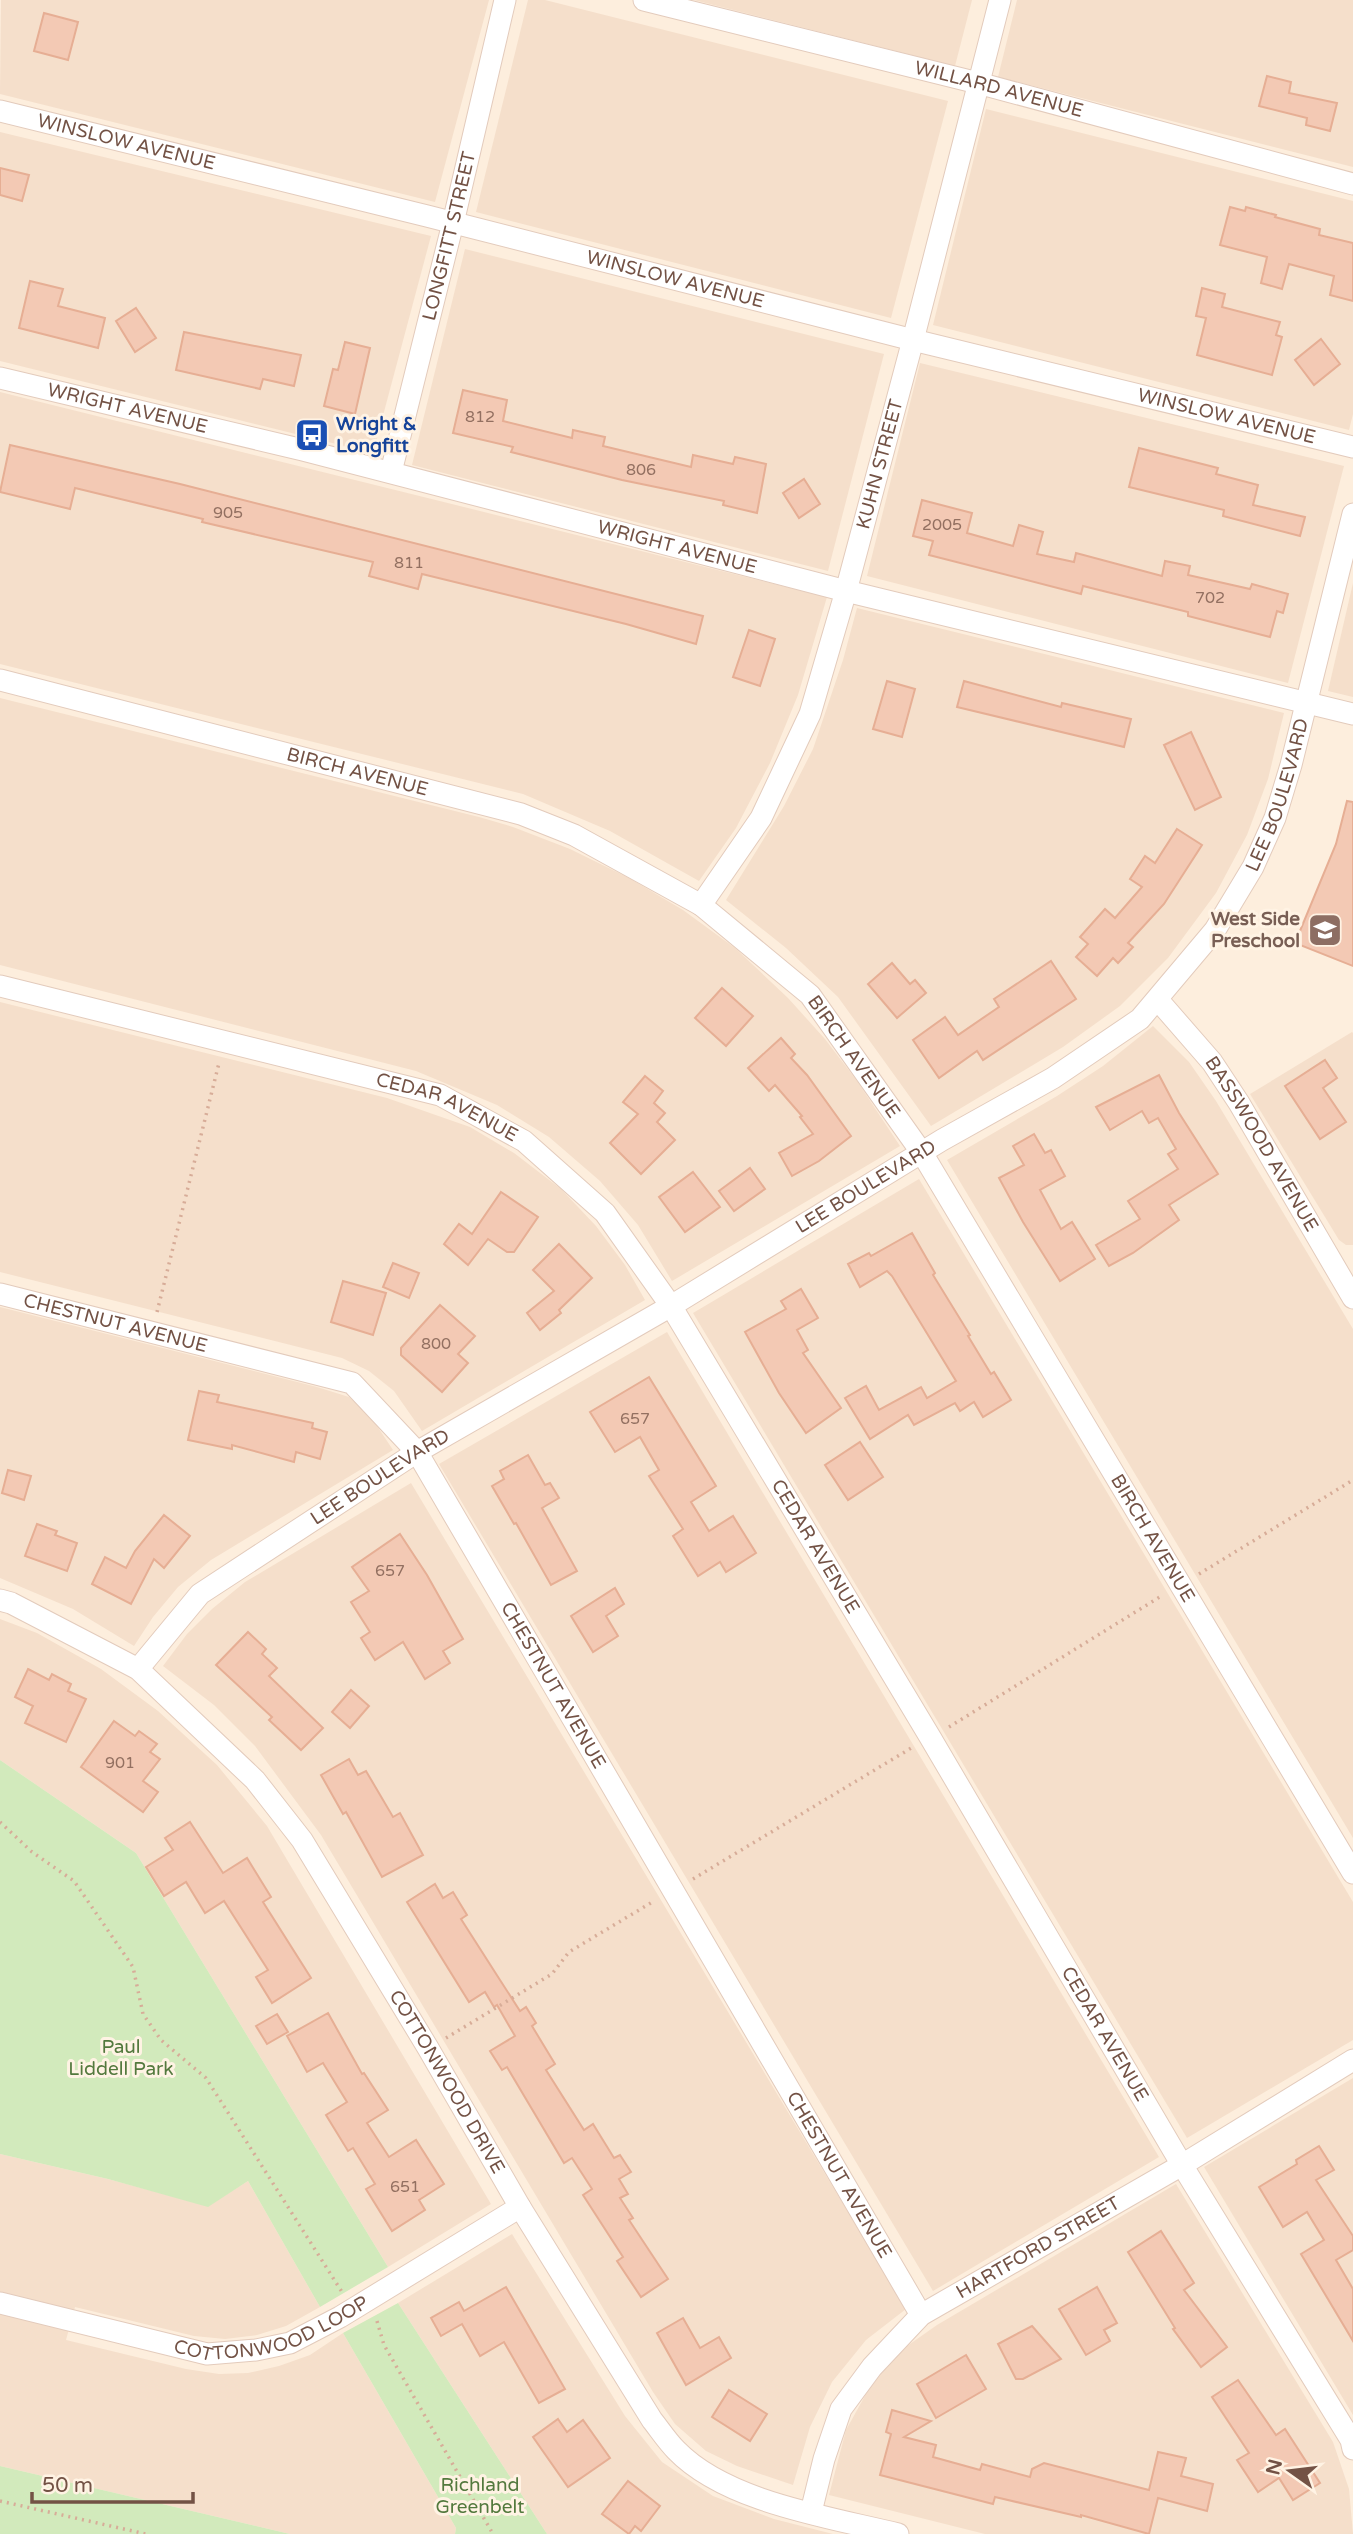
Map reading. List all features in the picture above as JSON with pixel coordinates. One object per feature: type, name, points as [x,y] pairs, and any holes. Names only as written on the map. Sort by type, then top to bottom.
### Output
[{"type":"street","name":"LONGFITT STREET","points":[[391,472],[505,0]]},
{"type":"street","name":"WILLARD AVENUE","points":[[644,0],[978,83],[1353,184]]},
{"type":"street","name":"KUHN STREET","points":[[701,905],[761,818],[804,726],[846,591],[1000,0]]},
{"type":"street","name":"WINSLOW AVENUE","points":[[0,111],[913,340],[1353,447]]},
{"type":"street","name":"WRIGHT AVENUE","points":[[0,378],[391,472],[846,591],[1353,714]]},
{"type":"street","name":"LEE BOULEVARD","points":[[138,1669],[200,1594],[416,1452],[671,1306],[922,1153],[1053,1078],[1140,1019],[1216,930],[1253,867],[1275,818],[1307,703],[1353,514]]},
{"type":"street","name":"BIRCH AVENUE","points":[[0,680],[521,814],[574,835],[701,905],[810,995],[922,1153],[1353,1873]]},
{"type":"street","name":"CEDAR AVENUE","points":[[0,986],[439,1095],[524,1141],[605,1213],[671,1306],[1353,2449]]},
{"type":"street","name":"BASSWOOD AVENUE","points":[[1158,1000],[1212,1062],[1349,1284]]},
{"type":"street","name":"CHESTNUT AVENUE","points":[[0,1294],[352,1383],[416,1452],[921,2315]]},
{"type":"street","name":"COTTONWOOD DRIVE","points":[[0,1600],[12,1603],[138,1669],[255,1780],[302,1840],[428,2048],[520,2207],[652,2420],[677,2451],[709,2475],[741,2493],[898,2534]]},
{"type":"street","name":"HARTFORD STREET","points":[[811,2512],[824,2459],[841,2409],[872,2367],[921,2315],[1182,2165],[1353,2060]]},
{"type":"street","name":"COTTONWOOD LOOP","points":[[0,2304],[207,2354],[256,2350],[290,2343],[340,2317],[520,2207]]},
{"type":"path","points":[[157,1312],[219,1062]]},
{"type":"path","points":[[1198,1575],[1353,1480]]},
{"type":"path","points":[[944,1730],[1163,1595]]},
{"type":"path","points":[[693,1879],[913,1746]]},
{"type":"path","points":[[0,1822],[32,1852],[74,1881],[133,1967],[143,2014],[161,2040],[206,2078],[342,2292]]},
{"type":"path","points":[[444,2039],[552,1974],[569,1952],[659,1899]]},
{"type":"path","points":[[377,2320],[384,2345],[493,2534]]},
{"type":"path","points":[[0,2501],[146,2534]]},
{"type":"shaded area","points":[[1,0],[489,0],[435,202],[0,94]]},
{"type":"shaded area","points":[[528,0],[545,0],[948,101],[891,318],[476,212]]},
{"type":"shaded area","points":[[694,0],[972,0],[955,66]]},
{"type":"shaded area","points":[[1017,0],[1353,0],[1353,167],[998,77]]},
{"type":"shaded area","points":[[986,109],[1353,201],[1353,414],[1349,430],[933,325]]},
{"type":"shaded area","points":[[0,132],[431,236],[373,453],[0,361]]},
{"type":"shaded area","points":[[465,249],[884,354],[828,571],[412,465]]},
{"type":"shaded area","points":[[920,363],[1344,466],[1288,683],[867,576]]},
{"type":"shaded area","points":[[0,392],[827,597],[798,695],[770,763],[736,828],[699,881],[610,831],[523,794],[0,664]]},
{"type":"shaded area","points":[[1353,583],[1353,697],[1328,691]]},
{"type":"shaded area","points":[[857,608],[1284,713],[1268,779],[1247,835],[1216,893],[1168,958],[1120,1006],[1063,1047],[931,1126],[838,997],[786,948],[726,900],[784,806],[813,749],[843,660]]},
{"type":"shaded area","points":[[0,698],[479,817],[570,849],[629,878],[683,910],[735,948],[788,998],[825,1039],[857,1081],[900,1146],[672,1281],[638,1225],[600,1181],[549,1137],[497,1105],[416,1071],[0,965]]},
{"type":"shaded area","points":[[0,1002],[387,1098],[470,1127],[514,1153],[561,1189],[596,1226],[625,1265],[645,1300],[422,1431],[394,1391],[369,1371],[342,1358],[0,1272]]},
{"type":"shaded area","points":[[1153,1026],[1189,1062],[1216,1101],[1353,1329],[1353,1838],[947,1160],[1057,1096],[1103,1066]]},
{"type":"shaded area","points":[[1352,1032],[1353,1245],[1346,1245],[1339,1240],[1250,1094]]},
{"type":"shaded area","points":[[919,1179],[1353,1902],[1353,2040],[1187,2138],[693,1313]]},
{"type":"shaded area","points":[[0,1307],[349,1397],[371,1417],[393,1450],[211,1560],[178,1587],[153,1617],[134,1646],[73,1609],[0,1578]]},
{"type":"shaded area","points":[[667,1332],[1159,2157],[933,2291],[439,1464]]},
{"type":"shaded area","points":[[411,1483],[906,2309],[866,2340],[832,2382],[810,2427],[793,2485],[737,2466],[706,2451],[675,2424],[653,2392],[321,1835],[255,1746],[214,1705],[163,1666],[187,1634],[245,1582]]},
{"type":"shaded area","points":[[0,1619],[37,1633],[101,1669],[158,1711],[217,1765],[267,1826],[491,2204],[388,2267],[136,1853],[0,1760]]},
{"type":"shaded area","points":[[1353,2078],[1353,2415],[1204,2167]]},
{"type":"shaded area","points":[[0,2154],[208,2206],[248,2181],[320,2307],[286,2326],[257,2335],[225,2339],[194,2336],[75,2307],[66,2340],[186,2369],[219,2374],[248,2373],[279,2366],[310,2355],[343,2333],[456,2528],[455,2534],[290,2534],[0,2466]]},
{"type":"shaded area","points":[[1176,2184],[1333,2442],[1349,2489],[1353,2534],[985,2534],[829,2495],[846,2430],[871,2385],[900,2351],[937,2325]]},
{"type":"shaded area","points":[[512,2234],[625,2416],[662,2462],[713,2496],[774,2519],[833,2534],[547,2534],[398,2303]]},
{"type":"green space","name":"Paul Liddell Park","points":[[0,1760],[136,1853],[388,2267],[320,2307],[248,2181],[208,2207],[108,2179],[0,2154]]},
{"type":"green space","name":"Richland Greenbelt","points":[[398,2303],[547,2534],[455,2534],[456,2528],[343,2333]]},
{"type":"green space","points":[[0,2466],[290,2534],[0,2534]]},
{"type":"building","points":[[44,13],[78,22],[68,60],[34,51]]},
{"type":"building","points":[[1267,76],[1291,82],[1289,93],[1337,103],[1330,131],[1306,125],[1307,118],[1259,106]]},
{"type":"building","points":[[0,168],[29,175],[22,201],[0,195]]},
{"type":"building","points":[[1230,207],[1245,211],[1246,207],[1276,215],[1275,217],[1320,229],[1319,235],[1353,243],[1353,301],[1330,295],[1334,276],[1289,264],[1282,289],[1261,283],[1267,257],[1220,245]]},
{"type":"building","points":[[30,281],[63,289],[58,306],[105,318],[98,348],[19,328]]},
{"type":"building","points":[[1202,288],[1225,294],[1222,307],[1280,322],[1276,335],[1282,337],[1272,375],[1197,355],[1206,318],[1196,316]]},
{"type":"building","points":[[136,308],[156,338],[135,352],[116,321]]},
{"type":"building","points":[[184,332],[301,355],[294,386],[263,379],[260,389],[176,370]]},
{"type":"building","points":[[1321,339],[1340,364],[1314,385],[1295,360]]},
{"type":"building","points":[[345,342],[370,348],[355,414],[324,406],[333,369],[338,370]]},
{"type":"building","points":[[463,390],[507,400],[503,421],[572,438],[573,430],[605,437],[603,446],[691,467],[693,455],[733,464],[735,457],[766,464],[757,513],[723,505],[724,501],[622,480],[511,452],[513,447],[453,433]]},
{"type":"building","points":[[10,445],[180,484],[703,616],[696,644],[422,574],[418,589],[369,576],[373,562],[202,522],[203,519],[75,488],[70,509],[0,492]]},
{"type":"building","points":[[1139,448],[1218,468],[1216,474],[1258,485],[1253,505],[1305,517],[1300,536],[1223,516],[1224,510],[1129,487]]},
{"type":"building","points":[[804,479],[820,504],[799,518],[783,493]]},
{"type":"building","points":[[922,500],[972,513],[967,533],[1013,546],[1019,525],[1043,532],[1037,554],[1074,562],[1076,553],[1162,576],[1165,561],[1190,566],[1188,575],[1250,589],[1252,584],[1288,594],[1283,613],[1277,611],[1270,637],[1188,616],[1188,612],[1083,586],[1081,594],[929,555],[933,541],[913,536]]},
{"type":"building","points":[[749,630],[775,639],[760,686],[733,677]]},
{"type":"building","points":[[887,681],[915,689],[902,737],[873,729]]},
{"type":"building","points":[[964,681],[1061,707],[1062,703],[1131,719],[1124,747],[957,707]]},
{"type":"building","points":[[1191,732],[1221,797],[1195,810],[1164,745]]},
{"type":"building","points":[[1347,801],[1353,802],[1353,966],[1295,943],[1336,844]]},
{"type":"building","points":[[1177,829],[1202,845],[1164,904],[1128,943],[1133,947],[1118,963],[1113,958],[1097,976],[1076,957],[1088,944],[1080,937],[1105,909],[1115,918],[1142,887],[1130,879],[1145,856],[1155,863]]},
{"type":"building","points":[[1051,961],[1076,999],[983,1060],[977,1051],[939,1078],[913,1040],[945,1017],[958,1035],[999,1007],[994,999]]},
{"type":"building","points":[[892,963],[910,984],[915,980],[926,993],[897,1018],[868,984]]},
{"type":"building","points":[[722,988],[753,1016],[726,1046],[695,1018]]},
{"type":"building","points":[[781,1038],[795,1054],[791,1058],[807,1075],[851,1136],[819,1161],[792,1176],[779,1153],[813,1134],[800,1117],[802,1116],[775,1085],[769,1091],[748,1068]]},
{"type":"building","points":[[1325,1060],[1337,1078],[1323,1088],[1346,1122],[1320,1139],[1285,1086]]},
{"type":"building","points":[[1159,1075],[1179,1113],[1218,1174],[1169,1205],[1179,1220],[1133,1253],[1109,1266],[1096,1245],[1140,1219],[1128,1201],[1178,1169],[1168,1154],[1176,1149],[1158,1118],[1149,1123],[1142,1111],[1110,1130],[1096,1107]]},
{"type":"building","points":[[645,1076],[663,1091],[654,1103],[665,1113],[657,1122],[675,1140],[641,1174],[610,1143],[638,1114],[623,1102]]},
{"type":"building","points":[[1034,1134],[1045,1153],[1051,1150],[1065,1176],[1040,1190],[1061,1229],[1072,1222],[1095,1259],[1060,1281],[999,1178],[1024,1165],[1013,1146]]},
{"type":"building","points":[[750,1168],[765,1189],[734,1211],[719,1191]]},
{"type":"building","points":[[693,1172],[720,1207],[685,1232],[659,1197]]},
{"type":"building","points":[[501,1192],[538,1217],[514,1252],[507,1252],[488,1239],[468,1265],[444,1244],[459,1224],[472,1234]]},
{"type":"building","points":[[912,1233],[935,1273],[933,1275],[970,1335],[968,1336],[991,1374],[994,1372],[1011,1400],[983,1417],[974,1402],[960,1411],[955,1403],[914,1425],[908,1415],[870,1439],[845,1398],[866,1386],[879,1410],[921,1387],[927,1398],[956,1381],[892,1276],[887,1271],[860,1287],[848,1264],[869,1253],[871,1256]]},
{"type":"building","points":[[559,1244],[592,1278],[559,1310],[561,1313],[540,1330],[527,1313],[554,1291],[533,1270]]},
{"type":"building","points":[[393,1263],[419,1273],[409,1298],[383,1287]]},
{"type":"building","points":[[343,1281],[386,1293],[373,1335],[331,1322]]},
{"type":"building","points":[[801,1289],[818,1318],[797,1330],[808,1350],[803,1353],[841,1408],[806,1433],[779,1393],[745,1332],[786,1309],[781,1301]]},
{"type":"building","points":[[440,1305],[475,1336],[458,1354],[468,1363],[442,1392],[401,1355],[401,1348]]},
{"type":"building","points":[[649,1377],[716,1486],[691,1502],[709,1531],[733,1516],[756,1553],[726,1572],[720,1562],[698,1576],[673,1536],[683,1529],[649,1476],[659,1470],[640,1437],[615,1452],[590,1412]]},
{"type":"building","points":[[199,1391],[219,1395],[217,1402],[313,1423],[312,1428],[327,1432],[320,1459],[296,1452],[294,1462],[232,1445],[232,1449],[188,1440]]},
{"type":"building","points":[[860,1442],[883,1477],[848,1500],[825,1465]]},
{"type":"building","points":[[528,1455],[545,1485],[550,1483],[559,1498],[542,1508],[577,1571],[551,1585],[492,1486],[504,1479],[500,1471]]},
{"type":"building","points":[[8,1470],[31,1476],[24,1500],[2,1493]]},
{"type":"building","points":[[164,1515],[190,1536],[164,1568],[154,1559],[131,1604],[92,1584],[105,1557],[126,1568],[135,1551]]},
{"type":"building","points":[[37,1524],[57,1531],[55,1535],[77,1543],[67,1571],[25,1556]]},
{"type":"building","points":[[400,1534],[463,1639],[443,1651],[450,1663],[425,1679],[403,1642],[375,1660],[361,1638],[370,1632],[351,1602],[369,1591],[352,1567]]},
{"type":"building","points":[[615,1588],[624,1604],[606,1616],[618,1636],[593,1652],[571,1616]]},
{"type":"building","points":[[248,1632],[266,1649],[262,1654],[277,1668],[269,1676],[323,1728],[301,1750],[269,1720],[272,1717],[216,1665]]},
{"type":"building","points":[[28,1669],[49,1680],[52,1674],[71,1684],[68,1691],[86,1699],[66,1742],[25,1723],[33,1706],[15,1697]]},
{"type":"building","points":[[351,1690],[369,1706],[350,1728],[332,1712]]},
{"type":"building","points":[[114,1721],[135,1736],[139,1731],[157,1744],[150,1752],[160,1759],[143,1781],[158,1792],[143,1812],[81,1767]]},
{"type":"building","points":[[349,1759],[358,1775],[366,1771],[393,1817],[400,1813],[423,1855],[382,1877],[346,1812],[343,1814],[321,1775]]},
{"type":"building","points":[[190,1822],[223,1873],[247,1858],[271,1897],[263,1902],[311,1978],[272,2003],[256,1977],[268,1970],[224,1901],[205,1913],[186,1882],[164,1896],[146,1867],[173,1850],[165,1838]]},
{"type":"building","points":[[435,1884],[443,1898],[453,1892],[467,1915],[461,1919],[520,2011],[526,2007],[536,2023],[532,2026],[555,2064],[546,2070],[584,2130],[593,2124],[614,2158],[620,2155],[631,2172],[619,2179],[628,2194],[620,2198],[633,2218],[629,2220],[668,2279],[641,2297],[617,2261],[623,2257],[583,2195],[592,2189],[572,2158],[564,2163],[507,2067],[502,2070],[490,2051],[515,2036],[497,2005],[494,2007],[485,1992],[469,2002],[407,1902]]},
{"type":"building","points":[[328,2013],[362,2074],[364,2073],[388,2110],[367,2123],[389,2157],[416,2140],[444,2184],[419,2200],[425,2210],[392,2231],[366,2189],[375,2184],[353,2148],[348,2151],[326,2115],[347,2102],[323,2063],[307,2072],[287,2036]]},
{"type":"building","points":[[277,2014],[288,2032],[267,2044],[256,2026]]},
{"type":"building","points":[[1319,2146],[1334,2170],[1316,2180],[1353,2236],[1353,2250],[1336,2260],[1353,2289],[1353,2341],[1301,2254],[1324,2240],[1307,2212],[1283,2227],[1259,2187],[1297,2164],[1296,2160]]},
{"type":"building","points":[[1161,2231],[1194,2283],[1184,2290],[1227,2347],[1201,2367],[1173,2329],[1175,2328],[1128,2252]]},
{"type":"building","points":[[506,2287],[565,2389],[539,2403],[504,2342],[480,2356],[462,2324],[441,2336],[431,2318],[459,2302],[464,2311]]},
{"type":"building","points":[[1097,2287],[1117,2323],[1104,2330],[1110,2341],[1086,2355],[1059,2309]]},
{"type":"building","points":[[683,2318],[700,2348],[719,2337],[731,2358],[686,2385],[657,2333]]},
{"type":"building","points":[[1032,2326],[1061,2359],[1023,2379],[1016,2379],[998,2344]]},
{"type":"building","points":[[966,2355],[986,2389],[936,2418],[917,2384]]},
{"type":"building","points":[[1238,2380],[1276,2435],[1285,2429],[1320,2483],[1293,2500],[1279,2478],[1258,2492],[1237,2460],[1249,2453],[1212,2397]]},
{"type":"building","points":[[729,2390],[767,2414],[750,2441],[712,2417]]},
{"type":"building","points":[[892,2410],[931,2421],[904,2437],[936,2445],[933,2457],[980,2470],[982,2464],[1030,2477],[1032,2469],[1044,2463],[1149,2490],[1158,2452],[1186,2458],[1181,2476],[1213,2484],[1207,2511],[1158,2498],[1149,2534],[1081,2515],[995,2497],[993,2504],[880,2475],[891,2434],[886,2432]]},
{"type":"building","points":[[558,2419],[567,2432],[583,2420],[610,2458],[568,2487],[533,2437]]},
{"type":"building","points":[[628,2481],[660,2506],[641,2531],[635,2526],[629,2534],[602,2514]]},
{"type":"place","name":"Wright & Longfitt","points":[[312,435]]},
{"type":"place","name":"West Side Preschool","points":[[1325,930]]}]
